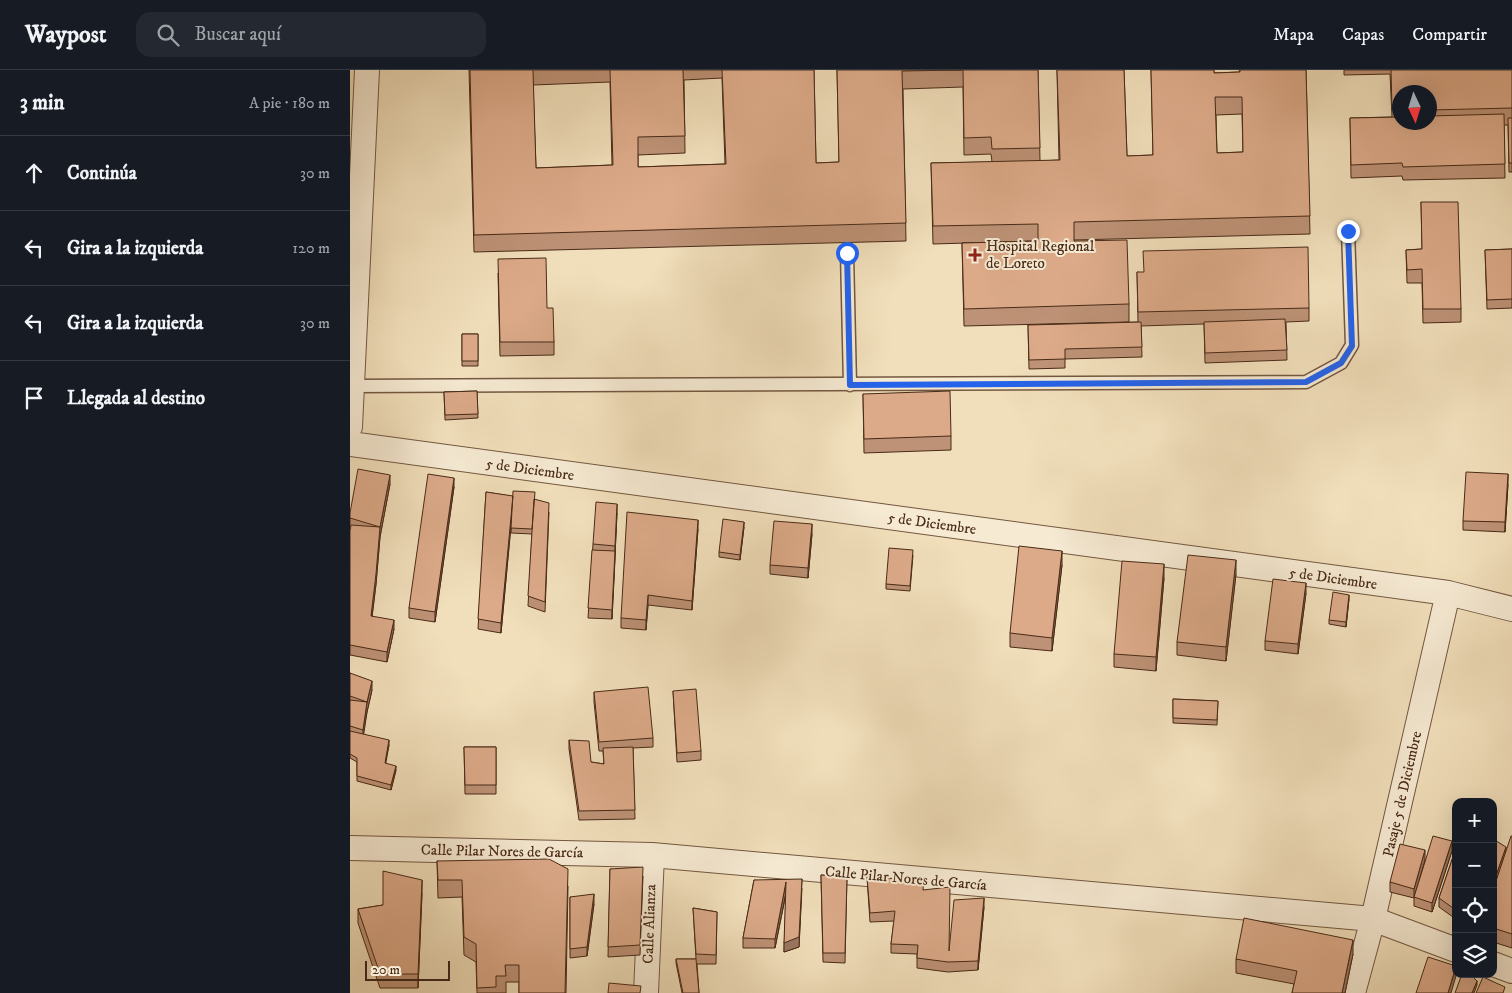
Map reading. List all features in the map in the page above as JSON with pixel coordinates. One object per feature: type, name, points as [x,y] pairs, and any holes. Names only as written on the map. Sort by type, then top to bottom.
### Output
[{"type":"street","points":[[350,427],[353,312],[367,70]]},
{"type":"street","name":"5 de Diciembre","points":[[350,444],[1448,594],[1512,609]]},
{"type":"street","name":"Pasaje 5 de Diciembre","points":[[1353,993],[1373,919],[1448,594]]},
{"type":"street","name":"Calle Pilar Nores de García","points":[[350,848],[652,855],[1373,919],[1452,949]]},
{"type":"street","name":"Calle Alianza","points":[[646,993],[652,855]]},
{"type":"street","points":[[1497,965],[1512,971]]},
{"type":"lane","points":[[352,386],[1306,382],[1341,363],[1352,346],[1348,231]]},
{"type":"lane","points":[[847,253],[850,385]]},
{"type":"building","points":[[470,70],[533,70],[536,168],[613,165],[610,70],[683,70],[685,136],[638,137],[638,167],[726,164],[722,70],[814,70],[816,163],[839,162],[837,70],[962,70],[902,71],[906,223],[474,235]]},
{"type":"building","points":[[963,70],[1038,70],[1040,148],[992,149],[991,137],[964,138]]},
{"type":"building","points":[[1057,70],[1124,70],[1127,156],[1153,155],[1151,70],[1214,70],[1214,73],[1240,72],[1240,70],[1306,70],[1310,216],[1074,222],[1074,241],[1127,240],[1129,304],[964,309],[962,243],[1038,241],[1038,224],[933,226],[931,163],[1060,160]],"holes":[[[1215,97],[1242,97],[1243,152],[1217,153]]]},
{"type":"building","points":[[1391,70],[1512,70],[1512,108],[1437,110],[1437,85],[1392,85],[1392,110]]},
{"type":"building","points":[[1504,114],[1505,164],[1403,167],[1402,163],[1351,165],[1350,118],[1392,117],[1392,130],[1437,130],[1437,116]]},
{"type":"building","points":[[1508,118],[1512,118],[1512,163],[1509,163]]},
{"type":"building","points":[[1421,202],[1458,202],[1461,309],[1423,309],[1422,269],[1407,270],[1406,250],[1422,249]]},
{"type":"building","points":[[1308,247],[1309,308],[1138,312],[1137,272],[1144,272],[1143,251]]},
{"type":"building","points":[[1512,249],[1512,299],[1487,300],[1485,250]]},
{"type":"building","points":[[546,258],[547,308],[553,308],[554,342],[500,342],[498,259]]},
{"type":"building","points":[[1285,319],[1287,350],[1205,353],[1204,322]]},
{"type":"building","points":[[1141,322],[1142,347],[1065,349],[1065,359],[1029,360],[1028,325]]},
{"type":"building","points":[[462,334],[478,334],[478,361],[462,361]]},
{"type":"building","points":[[477,391],[478,414],[445,415],[444,392]]},
{"type":"building","points":[[950,391],[951,436],[864,439],[863,394]]},
{"type":"building","points":[[358,469],[390,475],[380,527],[350,518]]},
{"type":"building","points":[[1466,472],[1508,474],[1505,522],[1463,521]]},
{"type":"building","points":[[428,474],[454,478],[435,612],[409,608]]},
{"type":"building","points":[[513,491],[535,492],[532,529],[511,528]]},
{"type":"building","points":[[486,492],[513,496],[501,623],[478,619]]},
{"type":"building","points":[[534,499],[549,503],[545,602],[528,596]]},
{"type":"building","points":[[596,502],[617,504],[615,546],[593,544]]},
{"type":"building","points":[[627,512],[698,520],[692,601],[648,595],[646,620],[621,618]]},
{"type":"building","points":[[723,519],[744,522],[740,555],[719,552]]},
{"type":"building","points":[[774,521],[812,524],[808,568],[770,565]]},
{"type":"building","points":[[351,525],[380,527],[371,616],[394,620],[387,652],[350,645]]},
{"type":"building","points":[[1019,546],[1062,551],[1052,638],[1010,633]]},
{"type":"building","points":[[889,548],[913,550],[910,586],[886,584]]},
{"type":"building","points":[[592,550],[615,551],[612,610],[588,608]]},
{"type":"building","points":[[1188,555],[1236,560],[1226,647],[1177,642]]},
{"type":"building","points":[[1122,561],[1164,564],[1156,657],[1114,654]]},
{"type":"building","points":[[1273,579],[1306,583],[1298,644],[1265,641]]},
{"type":"building","points":[[1333,592],[1349,595],[1346,622],[1329,620]]},
{"type":"building","points":[[350,673],[372,681],[367,702],[350,696]]},
{"type":"building","points":[[648,687],[653,738],[599,742],[594,692]]},
{"type":"building","points":[[696,689],[701,751],[677,753],[673,691]]},
{"type":"building","points":[[1173,699],[1218,701],[1217,720],[1173,718]]},
{"type":"building","points":[[350,700],[367,702],[363,730],[350,726]]},
{"type":"building","points":[[350,731],[389,740],[385,763],[396,766],[391,785],[357,776],[357,758],[350,754]]},
{"type":"building","points":[[569,740],[589,741],[591,762],[604,764],[603,748],[633,747],[635,810],[579,811]]},
{"type":"building","points":[[464,747],[496,747],[496,785],[465,785]]},
{"type":"building","points":[[1433,836],[1452,841],[1432,903],[1414,897]]},
{"type":"building","points":[[1512,836],[1512,934],[1497,929],[1497,878]]},
{"type":"building","points":[[1497,841],[1506,847],[1497,873]]},
{"type":"building","points":[[1400,844],[1425,850],[1414,889],[1390,882]]},
{"type":"building","points":[[549,859],[568,869],[565,993],[519,993],[519,965],[505,965],[506,976],[496,976],[496,987],[477,988],[476,944],[464,937],[462,880],[438,880],[437,861]]},
{"type":"building","points":[[1452,860],[1452,907],[1439,898]]},
{"type":"building","points":[[643,867],[640,945],[608,947],[610,869]]},
{"type":"building","points":[[383,871],[422,880],[418,974],[380,974],[358,909],[383,905]]},
{"type":"building","points":[[821,875],[847,877],[845,953],[823,953]]},
{"type":"building","points":[[867,877],[924,880],[923,890],[950,887],[949,951],[954,900],[984,898],[978,961],[948,962],[917,958],[918,945],[891,944],[895,911],[870,913]]},
{"type":"building","points":[[802,879],[799,937],[784,943],[786,882],[775,939],[743,938],[754,880]]},
{"type":"building","points":[[594,894],[587,947],[570,949],[570,897]]},
{"type":"building","points":[[693,908],[717,912],[716,955],[696,954]]},
{"type":"building","points":[[1244,918],[1353,940],[1342,993],[1292,993],[1297,971],[1236,959]]},
{"type":"building","points":[[1428,957],[1452,965],[1452,978],[1448,993],[1416,993]]},
{"type":"building","points":[[676,959],[696,959],[699,993],[683,993]]},
{"type":"building","points":[[1461,978],[1474,978],[1477,981],[1472,993],[1455,993]]},
{"type":"building","points":[[1483,978],[1505,987],[1503,993],[1476,993]]},
{"type":"building","points":[[609,983],[641,986],[640,993],[608,993]]},
{"type":"place","name":"Hospital Regional de Loreto","points":[[975,255]]},
{"type":"route","points":[[847,253],[850,385],[1306,382],[1341,363],[1352,346],[1348,231]]}]
